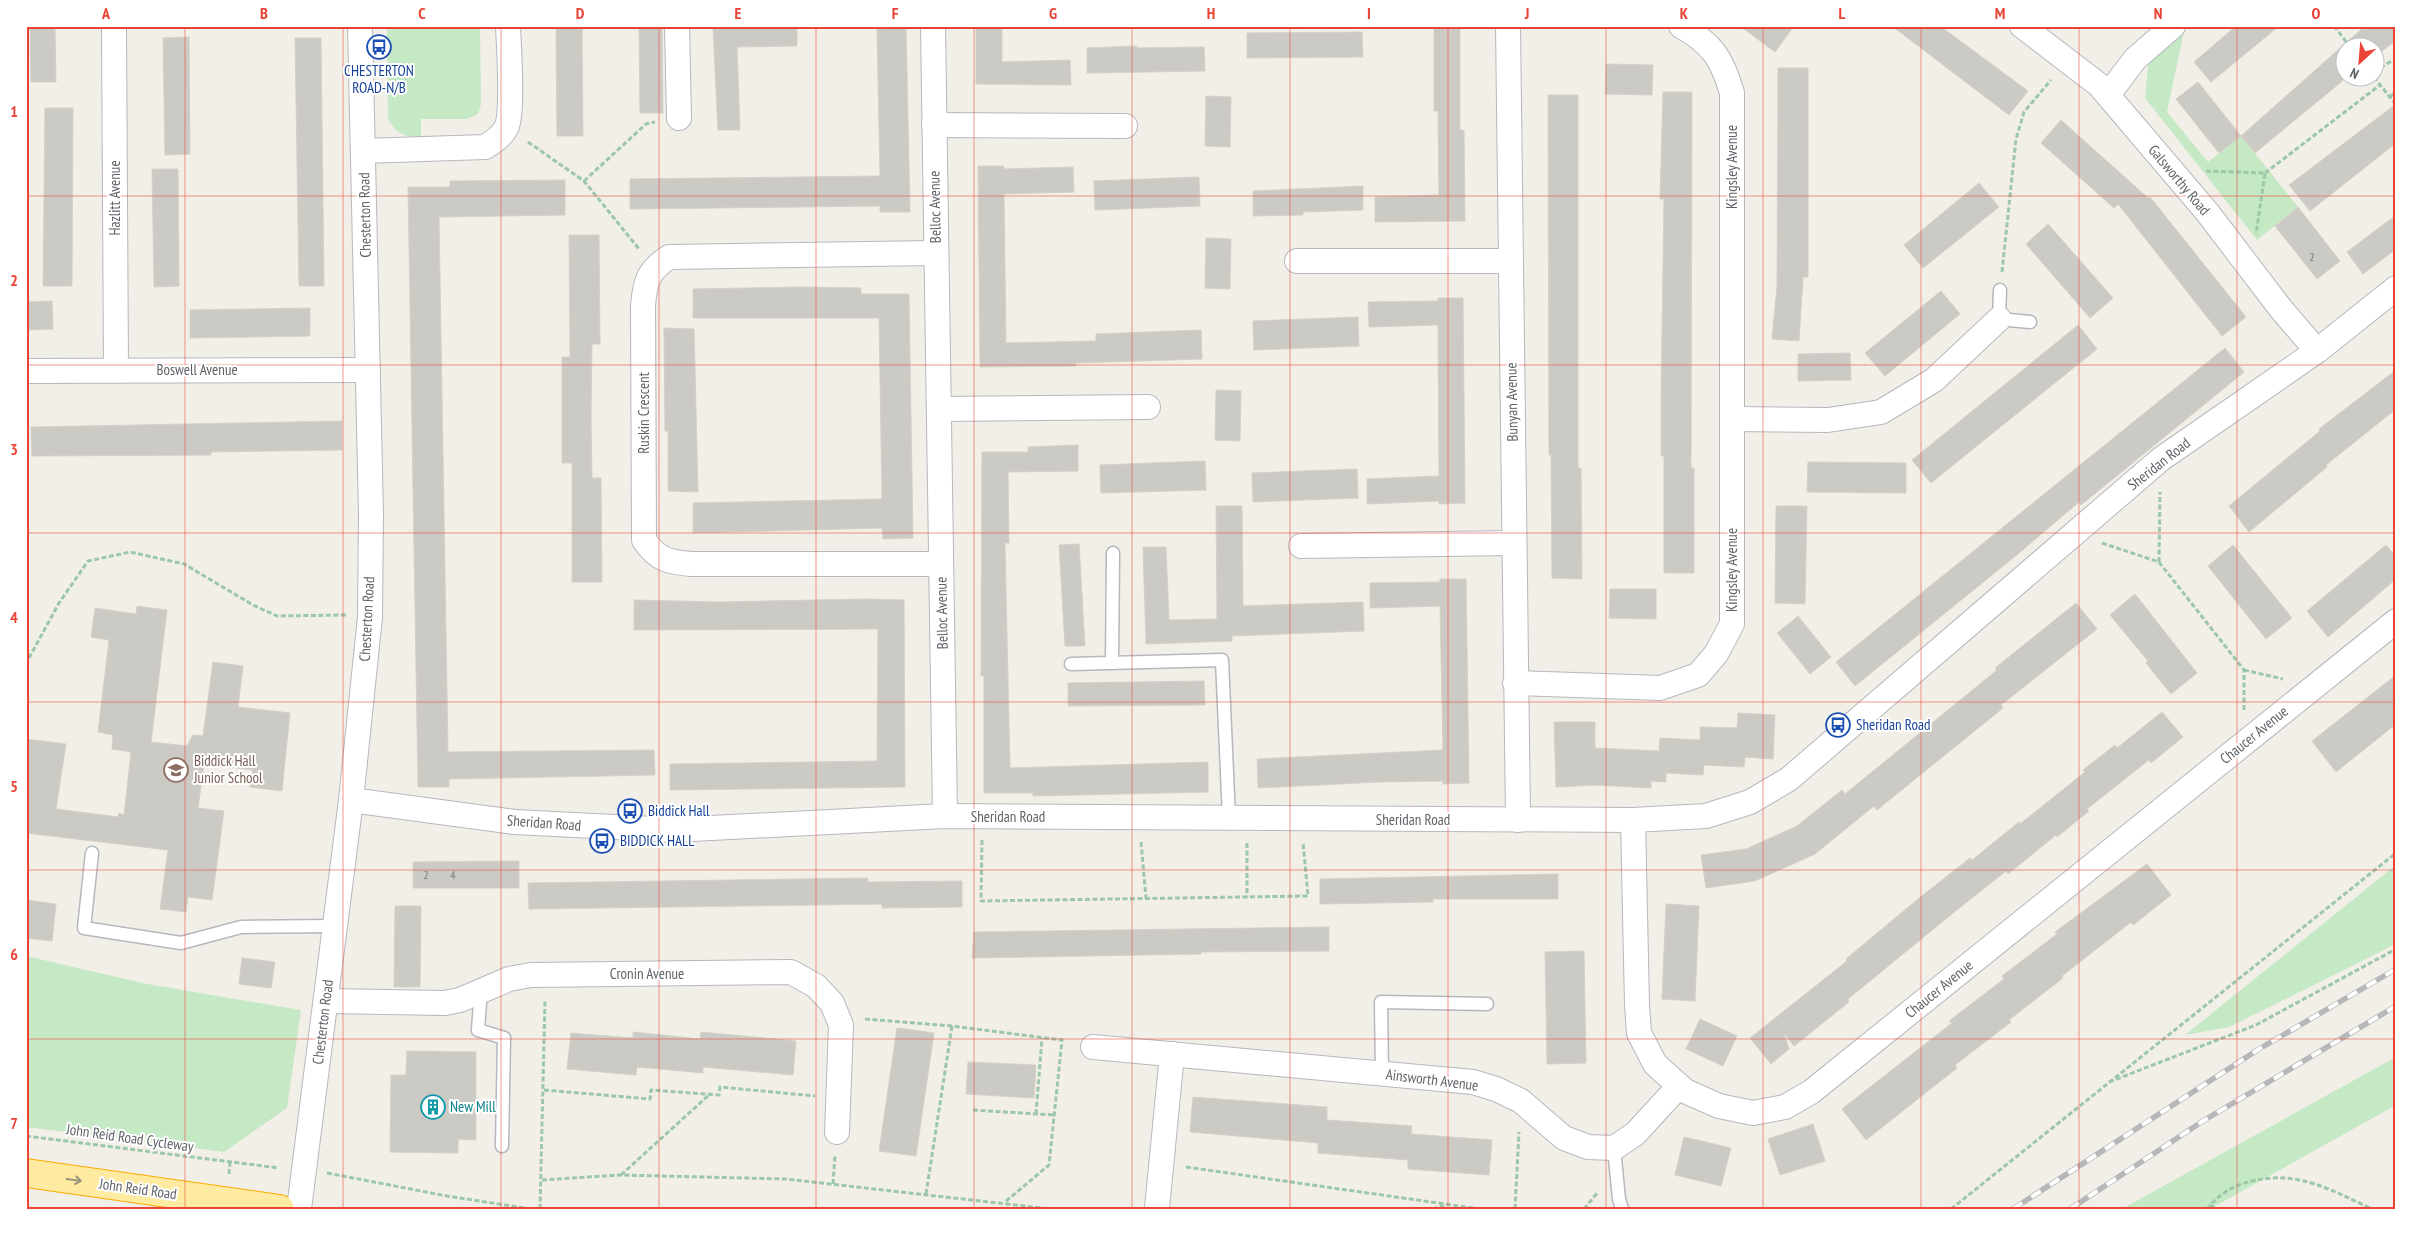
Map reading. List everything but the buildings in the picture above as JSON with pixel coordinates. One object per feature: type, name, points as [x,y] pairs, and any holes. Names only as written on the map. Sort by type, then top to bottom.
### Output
[{"type":"highway","name":"John Reid Road","points":[[26,1172],[280,1209]]},
{"type":"street","name":"Hazlitt Avenue","points":[[114,26],[116,370]]},
{"type":"street","name":"Chesterton Road","points":[[299,1209],[351,800],[370,617],[371,514],[360,26]]},
{"type":"street","points":[[363,151],[485,147],[498,138],[507,127],[509,110],[508,26]]},
{"type":"street","points":[[677,26],[679,118]]},
{"type":"street","name":"Belloc Avenue","points":[[932,26],[945,816]]},
{"type":"street","name":"Bunyan Avenue","points":[[1508,26],[1518,820]]},
{"type":"street","name":"Kingsley Avenue","points":[[1515,683],[1660,688],[1698,675],[1716,654],[1732,624],[1732,93],[1725,70],[1715,51],[1696,35],[1681,26]]},
{"type":"street","name":"Galsworthy Road","points":[[2022,26],[2099,85],[2207,212],[2281,310],[2317,352]]},
{"type":"street","points":[[2108,95],[2135,59],[2173,26]]},
{"type":"street","points":[[934,125],[1125,126]]},
{"type":"street","points":[[654,267],[669,257],[936,253]]},
{"type":"street","points":[[1297,261],[1510,262]]},
{"type":"street","name":"Ruskin Crescent","points":[[654,267],[644,286],[643,316],[644,540],[654,554],[670,562],[691,564],[941,564]]},
{"type":"street","name":"Sheridan Road","points":[[351,800],[515,822],[672,830],[945,816],[1632,820],[1706,816],[1750,802],[1789,779],[2161,460],[2317,352],[2396,288]]},
{"type":"street","points":[[1732,419],[1828,420],[1881,412],[1934,380],[1999,320]]},
{"type":"street","name":"Boswell Avenue","points":[[26,371],[368,370]]},
{"type":"street","points":[[938,409],[1148,407]]},
{"type":"street","points":[[1301,546],[1514,543]]},
{"type":"street","name":"Chaucer Avenue","points":[[1632,820],[1639,1032],[1655,1064],[1685,1091],[1719,1106],[1753,1113],[1785,1107],[1811,1092],[2396,621]]},
{"type":"street","name":"Cronin Avenue","points":[[326,1001],[445,1003],[460,1000],[481,989],[508,979],[546,974],[791,972],[816,986],[832,1003],[841,1024],[837,1132]]},
{"type":"street","name":"Ainsworth Avenue","points":[[1093,1047],[1473,1082],[1496,1089],[1521,1101],[1564,1138],[1588,1147],[1614,1148]]},
{"type":"street","points":[[1157,1208],[1172,1054]]},
{"type":"street","points":[[1614,1148],[1635,1134],[1679,1086]]},
{"type":"lane","points":[[2000,290],[1999,320],[2030,322]]},
{"type":"lane","points":[[1112,664],[1113,553]]},
{"type":"lane","points":[[1071,664],[1222,660],[1238,818]]},
{"type":"lane","points":[[92,853],[84,928],[180,943],[242,928],[334,926]]},
{"type":"lane","points":[[481,989],[478,1030],[504,1038],[502,1146]]},
{"type":"lane","points":[[1382,1074],[1381,1002],[1486,1004]]},
{"type":"lane","points":[[1614,1148],[1618,1198],[1622,1209]]},
{"type":"path","points":[[2334,26],[2343,38]]},
{"type":"path","points":[[2384,66],[2396,58]]},
{"type":"path","points":[[2000,290],[2016,139],[2024,112],[2068,61]]},
{"type":"path","points":[[2172,170],[2265,172],[2376,88]]},
{"type":"path","points":[[2382,88],[2396,105]]},
{"type":"path","points":[[2390,98],[2396,91]]},
{"type":"path","points":[[584,181],[646,124],[679,118]]},
{"type":"path","points":[[507,127],[584,181],[654,267]]},
{"type":"path","points":[[2250,270],[2265,172]]},
{"type":"path","points":[[2158,562],[2161,460]]},
{"type":"path","points":[[2075,534],[2158,562],[2244,670],[2244,744]]},
{"type":"path","points":[[29,658],[59,603],[88,561],[130,552],[184,564],[253,605],[277,616],[337,614],[370,617]]},
{"type":"path","points":[[2244,670],[2316,686]]},
{"type":"path","points":[[982,816],[982,901],[1308,896],[1302,819]]},
{"type":"path","points":[[1139,817],[1146,898]]},
{"type":"path","points":[[1238,818],[1247,897]]},
{"type":"path","points":[[1951,1209],[2106,1083],[2396,853]]},
{"type":"path","points":[[2106,1083],[2256,1025],[2396,948]]},
{"type":"path","points":[[540,1209],[546,974]]},
{"type":"path","points":[[841,1024],[869,1018],[1062,1040],[1048,1165],[1005,1203]]},
{"type":"path","points":[[926,1194],[952,1026]]},
{"type":"path","points":[[1036,1114],[1042,1038]]},
{"type":"path","points":[[544,1090],[650,1099],[651,1090],[720,1095],[720,1087],[838,1098]]},
{"type":"path","points":[[620,1175],[710,1094]]},
{"type":"path","points":[[1515,1209],[1521,1101]]},
{"type":"path","points":[[973,1110],[1054,1115]]},
{"type":"path","name":"John Reid Road Cycleway","points":[[26,1136],[303,1170],[531,1209]]},
{"type":"path","points":[[1161,1164],[1480,1209]]},
{"type":"path","points":[[542,1180],[620,1175],[786,1179],[1051,1209]]},
{"type":"path","points":[[2207,1209],[2237,1185],[2283,1177],[2319,1185],[2372,1209]]},
{"type":"path","points":[[1433,1209],[1444,1205]]},
{"type":"path","points":[[2210,1205],[2217,1209]]},
{"type":"green space","points":[[387,26],[480,26],[481,104],[478,114],[467,119],[421,119],[421,138],[405,135],[397,131],[388,118]]},
{"type":"green space","points":[[2184,31],[2167,112],[2208,162],[2241,136],[2298,207],[2257,240],[2145,98],[2149,57]]},
{"type":"green space","points":[[2396,865],[2396,944],[2229,1027],[2185,1035]]},
{"type":"green space","points":[[26,956],[147,984],[301,1010],[287,1108],[224,1152],[26,1127]]},
{"type":"green space","points":[[2396,1057],[2396,1105],[2210,1209],[2122,1209]]},
{"type":"railway","points":[[2013,1209],[2259,1049],[2396,969]]},
{"type":"railway","points":[[2070,1209],[2203,1121],[2396,1006]]},
{"type":"place","name":"CHESTERTON ROAD-N/B","points":[[379,47]]},
{"type":"place","name":"Sheridan Road","points":[[1838,725]]},
{"type":"place","name":"Biddick Hall Junior School","points":[[176,770]]},
{"type":"place","name":"Biddick Hall","points":[[630,811]]},
{"type":"place","name":"BIDDICK HALL","points":[[602,841]]},
{"type":"place","name":"New Mill","points":[[433,1107]]}]
